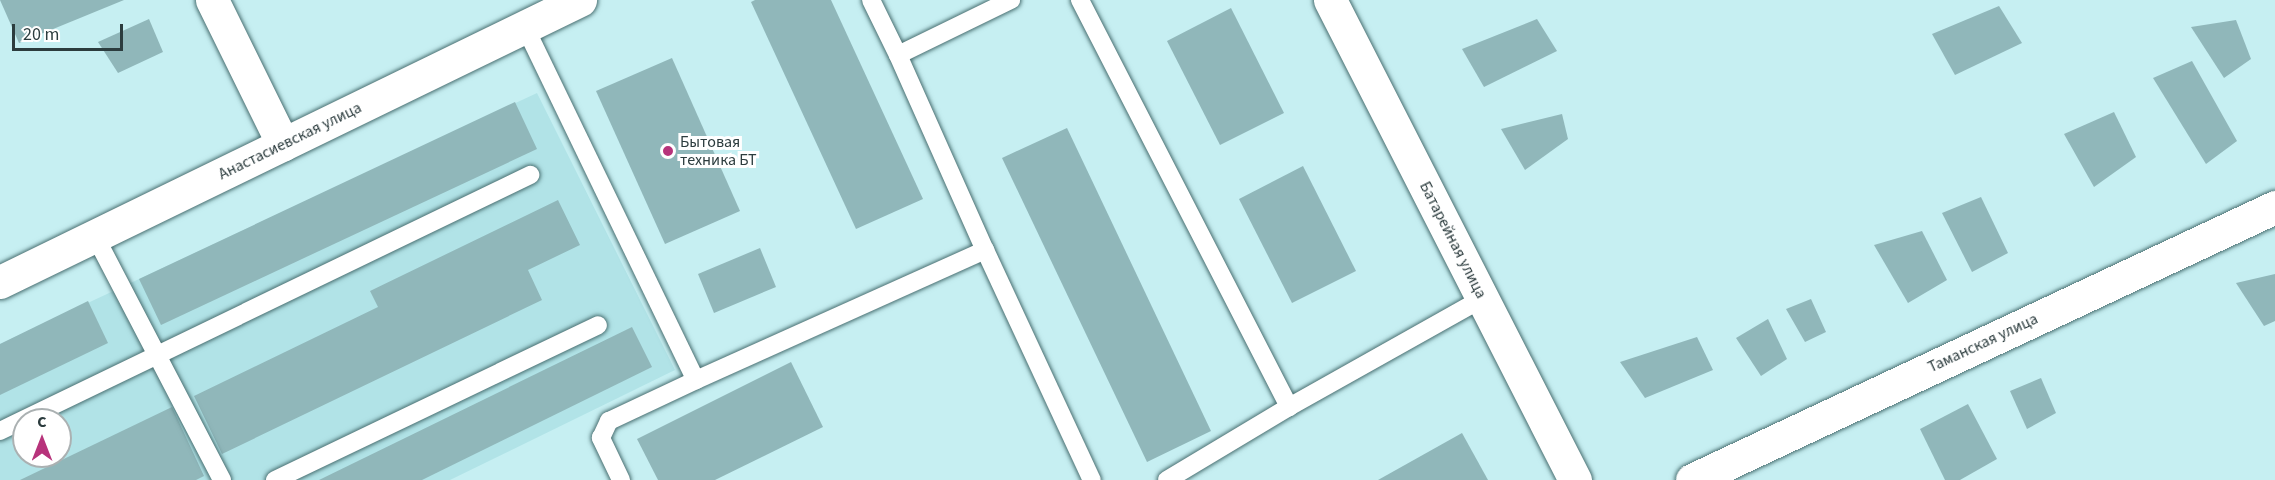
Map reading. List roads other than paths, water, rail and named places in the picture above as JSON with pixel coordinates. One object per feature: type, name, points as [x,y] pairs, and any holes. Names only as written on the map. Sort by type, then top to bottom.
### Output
[{"type":"street","points":[[212,0],[283,144]]},
{"type":"street","name":"Анастасиевская улица","points":[[0,282],[580,0]]},
{"type":"street","name":"Батарейная улица","points":[[1330,0],[1575,480]]},
{"type":"street","name":"Таманская улица","points":[[1692,480],[2275,207]]},
{"type":"lane","points":[[871,0],[1092,480]]},
{"type":"lane","points":[[898,55],[1011,0]]},
{"type":"lane","points":[[1080,0],[1289,407]]},
{"type":"lane","points":[[525,27],[696,380]]},
{"type":"lane","points":[[0,431],[530,174]]},
{"type":"lane","points":[[95,236],[222,480]]},
{"type":"lane","points":[[621,480],[601,438],[609,421],[985,250]]},
{"type":"lane","points":[[1167,480],[1289,407],[1483,298]]},
{"type":"lane","points":[[275,480],[598,325]]},
{"type":"place","name":"Бытовая техника БТ","points":[[668,151]]}]
